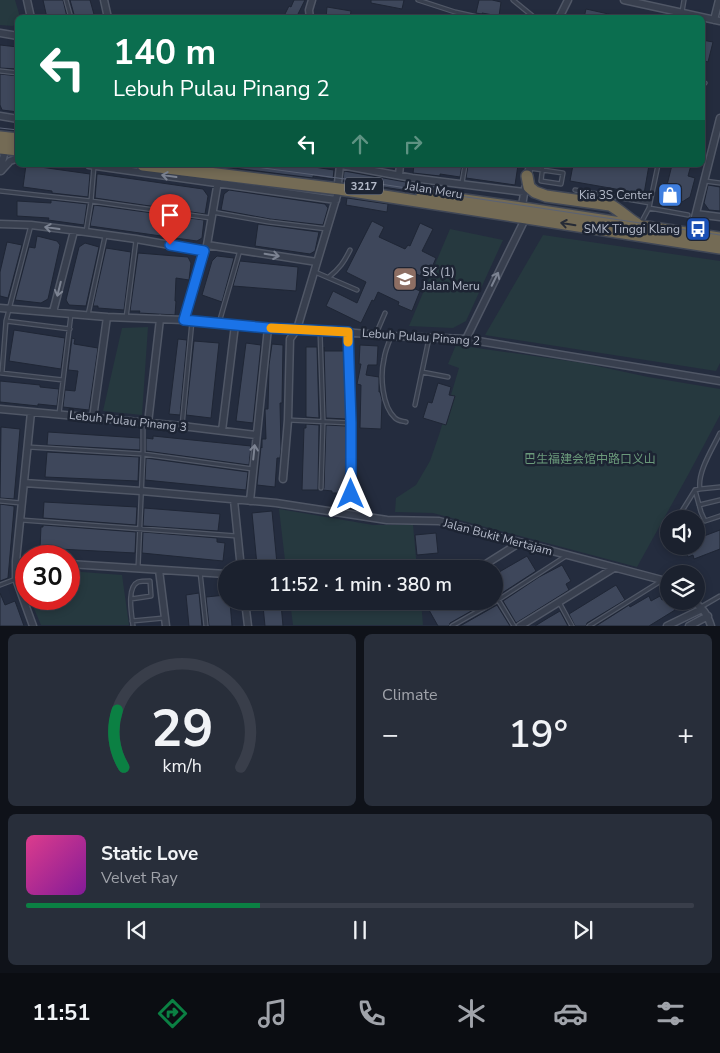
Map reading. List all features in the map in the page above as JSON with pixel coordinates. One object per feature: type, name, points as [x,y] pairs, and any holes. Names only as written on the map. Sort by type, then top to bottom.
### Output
[{"type":"highway","name":"Jalan Meru","points":[[154,167],[218,179],[338,190],[524,213],[720,248]]},
{"type":"highway","name":"Jalan Meru","points":[[218,167],[338,190]]},
{"type":"highway","points":[[529,169],[529,187],[535,192],[564,199],[596,198],[616,208],[628,219],[640,226]]},
{"type":"highway","points":[[543,211],[552,210],[560,206],[564,199]]},
{"type":"highway","name":"Jalan Meru","points":[[524,213],[543,211],[720,238]]},
{"type":"street","points":[[27,0],[30,15]]},
{"type":"street","points":[[104,0],[107,15]]},
{"type":"street","points":[[310,15],[312,0]]},
{"type":"street","points":[[560,15],[568,0]]},
{"type":"street","points":[[624,0],[647,2],[691,15]]},
{"type":"street","points":[[717,21],[718,0]]},
{"type":"street","points":[[0,34],[15,36]]},
{"type":"street","points":[[0,116],[15,118]]},
{"type":"street","points":[[691,233],[720,118]]},
{"type":"street","points":[[0,170],[6,142]]},
{"type":"street","points":[[0,170],[15,159]]},
{"type":"street","points":[[104,167],[218,179],[205,248],[184,320]]},
{"type":"street","points":[[283,480],[288,420],[290,339],[297,329],[327,229],[338,190],[340,167]]},
{"type":"street","points":[[366,167],[412,178],[524,192]]},
{"type":"street","points":[[399,175],[400,167]]},
{"type":"street","points":[[466,339],[524,213],[524,192],[529,169]]},
{"type":"street","points":[[696,214],[720,218]]},
{"type":"street","points":[[0,224],[31,225],[205,248],[240,250],[317,262]]},
{"type":"street","points":[[53,312],[74,231]]},
{"type":"street","name":"Lebuh Pulau Pinang 2","points":[[0,308],[107,317],[184,320],[268,328],[466,339],[720,381]]},
{"type":"street","points":[[93,418],[107,317]]},
{"type":"street","points":[[145,423],[160,319]]},
{"type":"street","points":[[222,431],[235,325]]},
{"type":"street","points":[[250,501],[268,328]]},
{"type":"street","points":[[348,332],[351,494]]},
{"type":"street","name":"Lebuh Pulau Pinang 3","points":[[0,409],[256,435]]},
{"type":"street","points":[[18,545],[31,412]]},
{"type":"street","name":"Jalan Bukit Mertajam","points":[[24,483],[285,504],[387,520],[439,521],[660,580]]},
{"type":"street","points":[[234,500],[240,560]]},
{"type":"street","points":[[493,560],[519,543]]},
{"type":"street","points":[[80,565],[218,573]]},
{"type":"street","points":[[520,626],[614,568]]},
{"type":"street","points":[[159,570],[166,626]]},
{"type":"street","points":[[27,610],[33,626]]},
{"type":"street","points":[[247,610],[248,626]]},
{"type":"street","points":[[667,626],[697,610]]},
{"type":"street","points":[[703,610],[708,616],[711,626]]},
{"type":"street","points":[[689,626],[708,616]]},
{"type":"lane","points":[[66,0],[70,15]]},
{"type":"lane","points":[[418,0],[468,15]]},
{"type":"lane","points":[[513,0],[531,15]]},
{"type":"lane","points":[[682,13],[684,0]]},
{"type":"lane","points":[[0,71],[15,73]]},
{"type":"lane","points":[[86,232],[94,167]]},
{"type":"lane","points":[[462,183],[465,167]]},
{"type":"lane","points":[[529,169],[543,167],[563,173],[561,184],[541,181],[543,167]]},
{"type":"lane","points":[[640,226],[650,208],[658,167]]},
{"type":"lane","points":[[704,181],[720,184]]},
{"type":"lane","points":[[574,190],[596,198],[650,203]]},
{"type":"lane","points":[[0,191],[327,229]]},
{"type":"lane","points":[[650,208],[688,215]]},
{"type":"lane","points":[[31,225],[6,320],[1,373],[63,380]]},
{"type":"lane","points":[[88,315],[106,235]]},
{"type":"lane","points":[[126,318],[136,239]]},
{"type":"lane","points":[[219,323],[240,250]]},
{"type":"lane","points":[[328,277],[342,265],[350,250]]},
{"type":"lane","points":[[314,272],[357,290]]},
{"type":"lane","points":[[376,334],[385,313]]},
{"type":"lane","points":[[59,415],[72,314]]},
{"type":"lane","points":[[6,320],[70,329]]},
{"type":"lane","points":[[182,426],[192,321]]},
{"type":"lane","points":[[320,330],[323,421],[321,488]]},
{"type":"lane","points":[[391,336],[382,368],[384,395],[386,404],[397,420],[406,422]]},
{"type":"lane","points":[[415,405],[429,338]]},
{"type":"lane","points":[[422,372],[448,377]]},
{"type":"lane","points":[[288,420],[351,423]]},
{"type":"lane","points":[[138,568],[145,423]]},
{"type":"lane","points":[[720,433],[702,470],[698,489],[699,505],[705,521],[720,516]]},
{"type":"lane","points":[[27,447],[143,454],[253,469]]},
{"type":"lane","points":[[698,489],[720,487]]},
{"type":"lane","points":[[684,510],[698,489]]},
{"type":"lane","points":[[699,505],[720,500]]},
{"type":"lane","points":[[0,501],[22,503]]},
{"type":"lane","points":[[20,520],[238,536]]},
{"type":"lane","points":[[503,597],[566,556]]},
{"type":"lane","points":[[200,572],[206,626]]},
{"type":"lane","points":[[0,585],[15,580]]},
{"type":"lane","points":[[131,599],[151,596],[150,581],[138,582],[132,588],[131,599],[133,623],[165,618]]},
{"type":"lane","points":[[589,626],[660,581]]},
{"type":"lane","points":[[705,605],[720,596]]},
{"type":"lane","points":[[559,602],[572,626]]},
{"type":"lane","points":[[503,608],[514,626]]},
{"type":"lane","points":[[452,626],[480,610]]},
{"type":"green space","points":[[0,0],[15,0],[19,15],[15,15],[15,24],[13,26],[0,25]]},
{"type":"green space","points":[[450,229],[503,240],[466,321],[453,328],[409,326]]},
{"type":"green space","points":[[543,235],[720,261],[720,363],[716,371],[485,335]]},
{"type":"green space","points":[[148,327],[142,415],[103,411],[122,328]]},
{"type":"green space","name":"巴生福建会馆中路口义山","points":[[456,345],[583,363],[648,377],[720,389],[720,415],[669,510],[660,510],[660,526],[637,567],[433,513],[395,512],[396,498],[416,485],[430,461],[459,368],[448,364]]},
{"type":"green space","points":[[279,509],[373,525],[413,525],[416,560],[285,560]]},
{"type":"green space","points":[[80,572],[122,575],[129,625],[41,625],[35,610],[80,610]]},
{"type":"green space","points":[[291,610],[422,610],[423,625],[293,625]]},
{"type":"building","points":[[43,0],[63,0],[67,15],[46,15]]},
{"type":"building","points":[[70,0],[90,0],[94,15],[74,15]]},
{"type":"building","points":[[294,0],[305,0],[298,15],[284,15],[289,6],[291,7]]},
{"type":"building","points":[[371,0],[404,0],[402,9],[371,3]]},
{"type":"building","points":[[479,0],[501,2],[499,15],[476,13]]},
{"type":"building","points":[[327,7],[351,11],[350,15],[326,15]]},
{"type":"building","points":[[586,9],[613,15],[585,15]]},
{"type":"building","points":[[705,41],[713,42],[708,62],[705,61]]},
{"type":"building","points":[[0,45],[15,47],[15,69],[0,68]]},
{"type":"building","points":[[0,74],[15,76],[15,112],[2,110],[0,105]]},
{"type":"building","points":[[26,167],[40,167],[90,174],[88,197],[52,193],[52,191],[23,187]]},
{"type":"building","points":[[226,167],[314,167],[334,170],[333,179],[313,176],[313,178]]},
{"type":"building","points":[[414,167],[462,167],[460,177],[413,173]]},
{"type":"building","points":[[468,167],[518,167],[515,185],[466,178]]},
{"type":"building","points":[[573,167],[649,167],[644,194],[570,181]]},
{"type":"building","points":[[672,167],[690,167],[688,176],[695,178],[690,197],[682,202],[664,197]]},
{"type":"building","points":[[344,171],[439,186],[438,189],[419,187],[415,192],[349,183],[343,181]]},
{"type":"building","points":[[97,174],[203,189],[208,196],[205,214],[95,198]]},
{"type":"building","points":[[708,185],[720,187],[720,211],[709,210],[704,203]]},
{"type":"building","points":[[229,190],[325,204],[328,208],[323,225],[270,219],[221,210],[224,194]]},
{"type":"building","points":[[347,198],[388,204],[387,212],[346,205]]},
{"type":"building","points":[[51,200],[87,204],[84,225],[48,220],[49,218],[17,216],[17,201],[51,203]]},
{"type":"building","points":[[94,205],[204,220],[202,238],[197,241],[90,226]]},
{"type":"building","points":[[372,221],[384,227],[379,237],[405,249],[408,245],[410,246],[420,223],[433,229],[422,251],[436,258],[427,279],[410,271],[404,284],[420,291],[412,311],[398,305],[399,302],[378,292],[361,323],[326,306],[333,291],[357,303],[366,282],[346,272]]},
{"type":"building","points":[[258,224],[319,232],[315,251],[310,254],[255,246]]},
{"type":"building","points":[[37,236],[57,241],[60,245],[48,299],[41,303],[15,300],[29,247],[35,248]]},
{"type":"building","points":[[7,242],[22,245],[8,298],[0,296],[0,272]]},
{"type":"building","points":[[85,243],[99,247],[86,306],[69,305],[66,300],[79,247]]},
{"type":"building","points":[[106,248],[131,252],[124,310],[93,306]]},
{"type":"building","points":[[138,253],[188,257],[191,263],[189,280],[176,278],[175,315],[130,311]]},
{"type":"building","points":[[217,256],[234,258],[222,302],[202,295],[212,261]]},
{"type":"building","points":[[240,261],[298,267],[296,291],[233,286]]},
{"type":"building","points":[[14,330],[65,338],[61,369],[9,361]]},
{"type":"building","points":[[72,338],[75,339],[74,344],[98,348],[89,410],[63,407],[65,390],[75,391],[78,371],[68,370]]},
{"type":"building","points":[[178,339],[187,340],[180,415],[169,414]]},
{"type":"building","points":[[194,341],[219,343],[211,418],[186,415]]},
{"type":"building","points":[[246,343],[261,345],[253,423],[236,421]]},
{"type":"building","points":[[272,344],[283,345],[282,403],[280,403],[281,449],[280,458],[277,458],[275,487],[257,485],[262,439],[266,439],[265,409],[268,409],[269,365]]},
{"type":"building","points":[[360,345],[378,346],[377,365],[368,365],[366,375],[379,377],[379,392],[382,400],[381,429],[360,428],[361,385],[357,384],[361,364],[359,364]]},
{"type":"building","points":[[306,347],[317,347],[319,418],[306,417]]},
{"type":"building","points":[[324,351],[344,351],[346,419],[326,418]]},
{"type":"building","points":[[0,381],[59,389],[57,406],[0,402]]},
{"type":"building","points":[[438,383],[451,387],[449,395],[455,396],[446,425],[423,418],[428,402],[432,403]]},
{"type":"building","points":[[306,424],[319,425],[318,490],[302,490],[304,428],[306,428]]},
{"type":"building","points":[[326,425],[346,426],[346,493],[332,493],[332,491],[323,490]]},
{"type":"building","points":[[1,427],[20,429],[14,499],[0,498]]},
{"type":"building","points":[[48,432],[140,438],[140,450],[47,445]]},
{"type":"building","points":[[153,436],[251,446],[249,465],[146,451],[146,438],[153,439]]},
{"type":"building","points":[[47,452],[139,457],[138,481],[45,477]]},
{"type":"building","points":[[146,458],[248,472],[246,490],[145,480]]},
{"type":"building","points":[[44,502],[137,507],[136,525],[43,518]]},
{"type":"building","points":[[0,504],[14,506],[14,509],[8,578],[0,581]]},
{"type":"building","points":[[144,508],[220,514],[218,531],[143,526]]},
{"type":"building","points":[[272,511],[277,560],[257,560],[252,513]]},
{"type":"building","points":[[43,525],[136,532],[135,553],[80,550],[80,545],[40,545],[41,527]]},
{"type":"building","points":[[720,530],[720,549],[705,555],[705,536]]},
{"type":"building","points":[[143,532],[217,538],[217,542],[225,543],[223,560],[142,553]]},
{"type":"building","points":[[436,533],[438,553],[417,555],[415,535]]},
{"type":"building","points":[[693,555],[704,555],[694,559]]},
{"type":"building","points":[[527,556],[536,571],[503,592],[503,570]]},
{"type":"building","points":[[562,565],[571,581],[566,584],[569,590],[516,623],[503,601],[539,577]]},
{"type":"building","points":[[616,585],[625,600],[587,623],[586,626],[575,626],[569,614]]},
{"type":"building","points":[[0,593],[5,605],[15,601],[15,610],[18,610],[24,626],[0,626]]},
{"type":"building","points":[[199,593],[202,626],[189,626],[186,595]]},
{"type":"building","points":[[218,596],[218,610],[231,610],[232,626],[209,626],[206,597]]},
{"type":"building","points":[[649,596],[651,601],[660,596],[660,610],[675,610],[649,626],[596,626],[629,605],[630,607]]},
{"type":"building","points":[[263,610],[282,610],[283,626],[265,626]]},
{"type":"building","points":[[429,610],[473,610],[450,623],[449,626],[438,626]]},
{"type":"building","points":[[488,610],[500,610],[510,626],[460,626]]},
{"type":"building","points":[[560,611],[568,626],[535,626],[548,618]]},
{"type":"tram line","points":[[0,128],[15,130]]},
{"type":"tram line","points":[[256,167],[720,235]]},
{"type":"slow traffic","points":[[271,328],[348,332],[348,342]]},
{"type":"place","name":"Kia 3S Center","points":[[670,195]]},
{"type":"place","name":"SMK Tinggi Klang","points":[[698,229]]},
{"type":"place","name":"SK (1) Jalan Meru","points":[[405,279]]},
{"type":"route","points":[[170,245],[204,251],[184,320],[268,328],[348,332],[351,494]]}]
